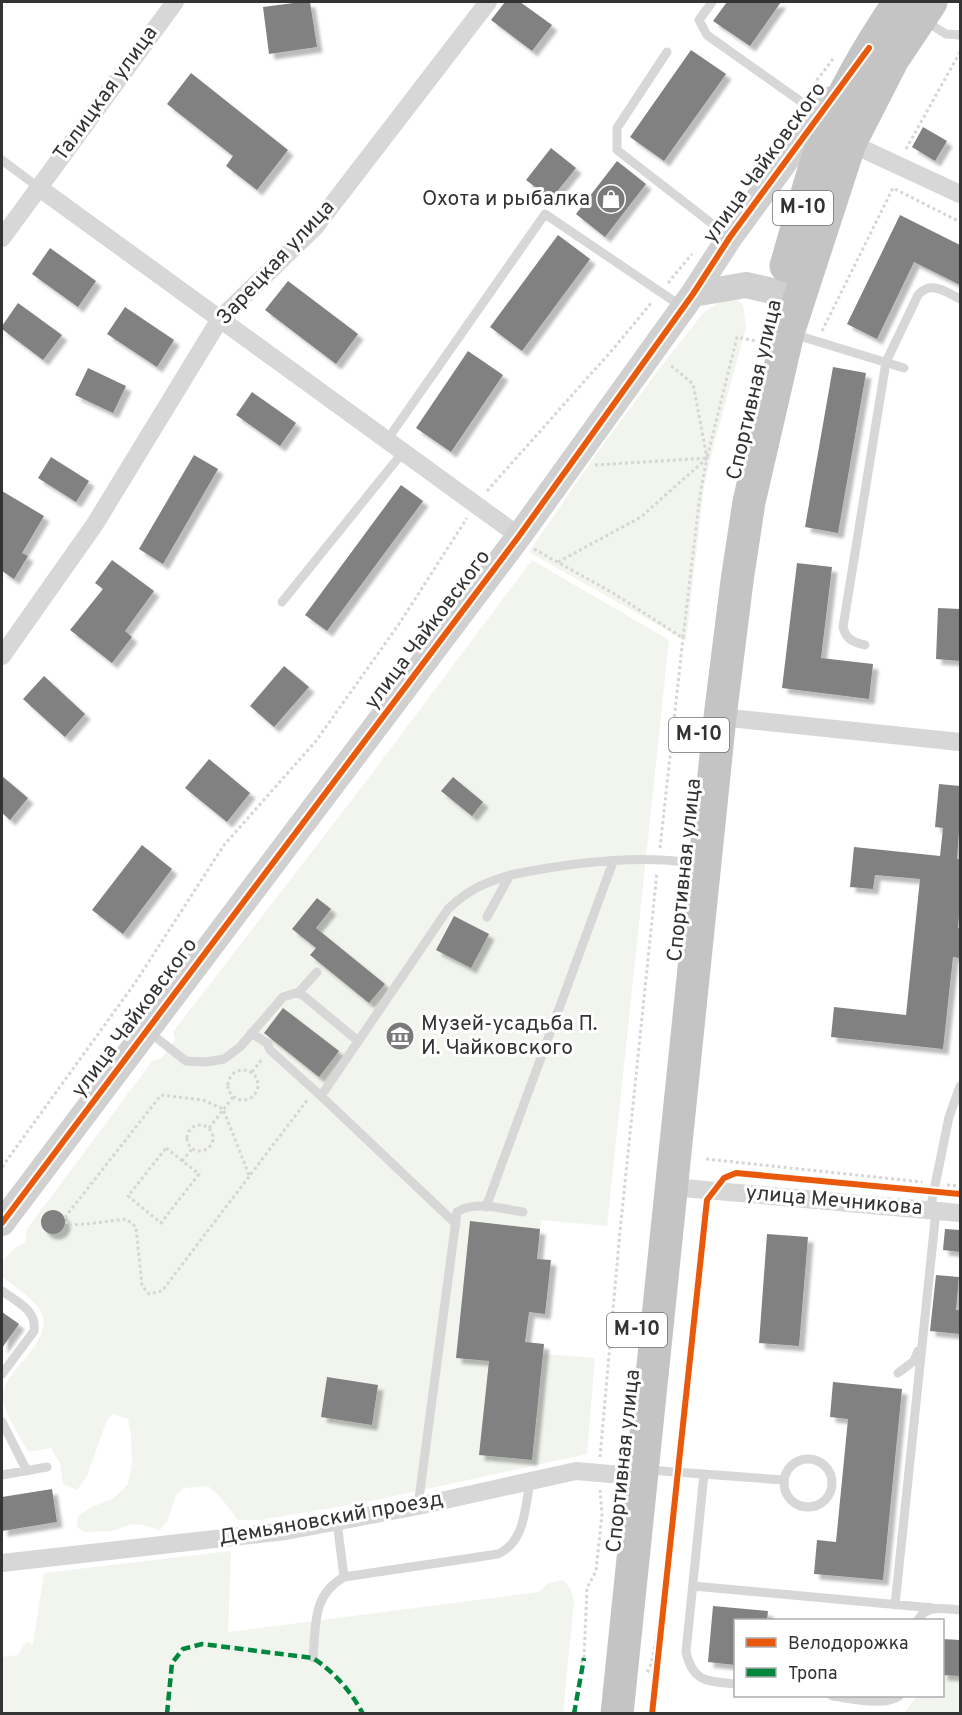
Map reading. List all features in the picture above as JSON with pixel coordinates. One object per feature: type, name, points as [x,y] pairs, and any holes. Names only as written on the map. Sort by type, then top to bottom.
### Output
[{"type":"highway","name":"Спортивная улица","points":[[617,1713],[621,1472],[672,1187],[720,717],[749,501],[790,339],[789,294],[825,121],[843,95],[869,48],[911,7]]},
{"type":"highway","name":"Спортивная улица","points":[[825,121],[873,98],[893,59],[911,7]]},
{"type":"highway","name":"Спортивная улица","points":[[597,1713],[621,1472],[672,860],[732,483],[790,339]]},
{"type":"street","name":"Талицкая улица","points":[[2,238],[175,2]]},
{"type":"street","name":"Зарецкая улица","points":[[2,656],[95,524],[220,319],[315,227],[488,2]]},
{"type":"street","points":[[825,121],[898,166],[960,194]]},
{"type":"street","name":"улица Чайковского","points":[[2,1223],[524,541],[688,301],[723,232],[825,121]]},
{"type":"street","points":[[38,187],[524,541]]},
{"type":"street","points":[[688,301],[746,285],[789,294]]},
{"type":"street","points":[[720,717],[960,742]]},
{"type":"street","name":"улица Мечникова","points":[[672,1187],[960,1214]]},
{"type":"street","name":"Демьяновский проезд","points":[[2,1563],[286,1531],[418,1506],[576,1472],[621,1472]]},
{"type":"lane","points":[[712,2],[699,20],[707,35],[825,121]]},
{"type":"lane","points":[[911,7],[946,34],[960,35]]},
{"type":"lane","points":[[667,52],[617,128],[617,150],[723,232]]},
{"type":"lane","points":[[2,160],[38,187]]},
{"type":"lane","points":[[387,440],[545,214],[659,293],[688,301]]},
{"type":"lane","points":[[865,645],[854,643],[846,636],[843,627],[886,363],[918,295],[923,290],[929,287],[937,288],[960,299]]},
{"type":"lane","points":[[790,339],[904,368]]},
{"type":"lane","points":[[282,602],[403,452]]},
{"type":"lane","points":[[318,1093],[358,1041],[448,909],[464,894],[481,884],[510,875],[547,868],[672,860]]},
{"type":"lane","points":[[486,1207],[613,862]]},
{"type":"lane","points":[[487,917],[510,875]]},
{"type":"lane","points":[[147,1031],[186,1061],[206,1062],[224,1059],[240,1047],[283,997],[299,992],[317,972]]},
{"type":"lane","points":[[299,992],[358,1041]]},
{"type":"lane","points":[[251,1033],[267,1043],[270,1050],[456,1224]]},
{"type":"lane","points":[[895,1605],[922,1343],[934,1188],[949,1117],[960,1086]]},
{"type":"lane","points":[[418,1506],[457,1212],[465,1207],[486,1207],[524,1212]]},
{"type":"lane","points":[[2,1291],[33,1315],[36,1323],[34,1331],[2,1374]]},
{"type":"lane","points":[[898,1372],[914,1361],[922,1343]]},
{"type":"lane","points":[[2,1422],[27,1471]]},
{"type":"lane","points":[[812,1458],[822,1462],[829,1470],[832,1489],[828,1498],[820,1504],[802,1507],[788,1497],[783,1480],[786,1471],[793,1463],[812,1458]]},
{"type":"lane","points":[[2,1475],[47,1467]]},
{"type":"lane","points":[[621,1472],[704,1474],[783,1480]]},
{"type":"lane","points":[[704,1474],[686,1652],[689,1666],[695,1674],[704,1679],[734,1684]]},
{"type":"lane","points":[[313,1658],[320,1606],[328,1588],[344,1577],[498,1554],[506,1550],[513,1545],[518,1536],[530,1482]]},
{"type":"lane","points":[[337,1522],[344,1577]]},
{"type":"lane","points":[[693,1586],[960,1610]]},
{"type":"lane","points":[[918,1619],[921,1614],[933,1608]]},
{"type":"lane","points":[[848,1697],[881,1701],[897,1697]]},
{"type":"path","points":[[898,166],[960,52]]},
{"type":"path","points":[[825,121],[836,56]]},
{"type":"path","points":[[581,1663],[584,1658],[587,1588],[596,1571],[602,1514],[621,1472],[620,1231],[672,860],[683,638],[700,495],[737,337],[790,339],[893,188],[960,222]]},
{"type":"path","points":[[2,1167],[135,983],[224,845],[316,741],[399,624],[475,504],[614,348],[659,293],[723,232]]},
{"type":"path","points":[[662,359],[693,384],[707,458]]},
{"type":"path","points":[[585,465],[707,458]]},
{"type":"path","points":[[558,562],[641,517],[707,458]]},
{"type":"path","points":[[524,541],[613,593],[683,638]]},
{"type":"path","points":[[243,1070],[252,1072],[258,1079],[259,1087],[255,1095],[249,1100],[241,1101],[233,1097],[228,1089],[228,1080],[234,1072],[243,1070]]},
{"type":"path","points":[[249,1175],[223,1110],[202,1100],[161,1095],[66,1215],[67,1225],[126,1219],[136,1227],[142,1286],[149,1294],[162,1291],[249,1175],[318,1093]]},
{"type":"path","points":[[209,1128],[233,1097]]},
{"type":"path","points":[[201,1125],[209,1128],[214,1140],[211,1147],[206,1151],[198,1152],[192,1149],[187,1142],[188,1133],[193,1127],[201,1125]]},
{"type":"path","points":[[166,1148],[183,1161],[200,1174],[161,1223],[128,1196],[166,1148]]},
{"type":"path","points":[[183,1161],[192,1149]]},
{"type":"path","points":[[706,1159],[934,1188],[951,1193]]},
{"type":"path","points":[[657,1668],[661,1622]]},
{"type":"path","points":[[647,1672],[651,1668],[653,1645],[658,1632]]},
{"type":"shaded area","points":[[730,299],[737,300],[743,305],[746,328],[704,486],[686,641],[529,552],[597,453],[704,312]]},
{"type":"shaded area","name":"Музей-усадьба П. И. Чайковского","points":[[532,560],[669,640],[607,1226],[541,1220],[537,1259],[551,1260],[545,1314],[529,1312],[525,1342],[544,1344],[543,1354],[595,1358],[587,1454],[367,1502],[259,1520],[238,1520],[221,1498],[208,1486],[184,1488],[176,1495],[167,1522],[159,1530],[131,1524],[112,1531],[84,1532],[77,1527],[78,1516],[114,1498],[128,1484],[132,1463],[128,1419],[113,1414],[107,1420],[87,1476],[77,1490],[63,1484],[60,1463],[51,1448],[29,1452],[8,1416],[3,1394],[9,1379],[40,1337],[44,1326],[43,1316],[29,1298],[2,1277],[2,1261],[25,1242],[27,1229],[153,1060],[161,1059],[175,1040],[173,1032],[361,788]]},
{"type":"shaded area","points":[[231,1551],[228,1632],[539,1592],[548,1583],[563,1580],[570,1588],[574,1601],[563,1713],[2,1713],[2,1657],[18,1655],[26,1642],[33,1644],[44,1573]]},
{"type":"shaded area","points":[[960,1642],[960,1713],[903,1714],[916,1697],[944,1697],[944,1664]]},
{"type":"building","points":[[310,2],[317,47],[269,54],[263,7]]},
{"type":"building","points":[[505,2],[520,2],[552,25],[532,51],[491,20]]},
{"type":"building","points":[[727,2],[781,2],[750,46],[713,21]]},
{"type":"building","points":[[691,50],[726,74],[664,161],[630,137]]},
{"type":"building","points":[[191,73],[288,150],[257,190],[226,166],[233,156],[167,104]]},
{"type":"building","points":[[923,127],[947,141],[935,161],[912,147]]},
{"type":"building","points":[[551,148],[576,168],[551,199],[526,180]]},
{"type":"building","name":"Охота и рыбалка","points":[[617,161],[646,184],[605,237],[576,214]]},
{"type":"building","points":[[900,215],[960,245],[960,285],[914,262],[877,339],[847,324]]},
{"type":"building","points":[[558,235],[590,259],[522,351],[490,327]]},
{"type":"building","points":[[50,248],[96,281],[78,307],[32,274]]},
{"type":"building","points":[[288,281],[358,334],[336,364],[265,310]]},
{"type":"building","points":[[18,303],[62,335],[43,360],[2,329]]},
{"type":"building","points":[[125,307],[174,340],[157,367],[107,334]]},
{"type":"building","points":[[468,351],[503,375],[451,452],[416,428]]},
{"type":"building","points":[[833,367],[866,373],[838,533],[805,527]]},
{"type":"building","points":[[88,368],[126,386],[113,413],[75,395]]},
{"type":"building","points":[[252,392],[296,423],[280,446],[236,415]]},
{"type":"building","points":[[194,455],[218,469],[163,564],[139,549]]},
{"type":"building","points":[[51,457],[89,481],[76,502],[38,478]]},
{"type":"building","points":[[401,485],[423,501],[327,631],[305,615]]},
{"type":"building","points":[[2,491],[44,516],[22,553],[28,556],[14,579],[2,571]]},
{"type":"building","points":[[112,560],[154,591],[125,631],[132,637],[112,663],[70,630],[103,589],[95,583]]},
{"type":"building","points":[[797,563],[832,567],[821,658],[873,664],[869,699],[782,688]]},
{"type":"building","points":[[938,608],[960,609],[960,661],[936,659]]},
{"type":"building","points":[[284,666],[309,687],[274,727],[250,706]]},
{"type":"building","points":[[44,676],[85,714],[65,737],[23,699]]},
{"type":"building","points":[[209,759],[250,793],[227,822],[185,788]]},
{"type":"building","points":[[2,776],[28,798],[10,820],[2,813]]},
{"type":"building","points":[[453,777],[483,802],[472,816],[441,791]]},
{"type":"building","points":[[939,784],[960,786],[957,859],[960,859],[958,928],[960,928],[960,958],[953,957],[943,1049],[831,1037],[834,1007],[906,1015],[920,879],[875,875],[873,889],[850,887],[854,847],[940,856],[943,828],[935,827]]},
{"type":"building","points":[[142,845],[172,869],[123,934],[92,910]]},
{"type":"building","points":[[317,898],[331,909],[316,928],[385,984],[369,1003],[310,955],[316,948],[292,929]]},
{"type":"building","points":[[454,916],[489,934],[471,968],[436,950]]},
{"type":"building","points":[[283,1008],[339,1051],[319,1077],[264,1033]]},
{"type":"building","points":[[53,1210],[62,1213],[65,1222],[62,1231],[53,1234],[44,1231],[41,1222],[44,1213]]},
{"type":"building","points":[[470,1221],[540,1229],[537,1259],[551,1260],[545,1314],[529,1312],[525,1342],[544,1344],[532,1460],[479,1455],[489,1361],[456,1358]]},
{"type":"building","points":[[945,1229],[960,1230],[960,1252],[943,1250]]},
{"type":"building","points":[[767,1234],[808,1237],[799,1346],[759,1343]]},
{"type":"building","points":[[936,1275],[959,1277],[956,1310],[960,1310],[960,1334],[930,1331]]},
{"type":"building","points":[[2,1312],[19,1324],[2,1348]]},
{"type":"building","points":[[327,1377],[378,1385],[372,1425],[321,1417]]},
{"type":"building","points":[[833,1382],[902,1389],[883,1580],[814,1574],[817,1540],[836,1542],[848,1419],[830,1417]]},
{"type":"building","points":[[52,1489],[57,1522],[2,1531],[2,1497]]},
{"type":"building","points":[[713,1606],[768,1611],[767,1619],[734,1619],[734,1665],[708,1662]]},
{"type":"building","points":[[944,1639],[960,1640],[960,1676],[944,1675]]},
{"type":"marked path","points":[[167,1714],[172,1663],[183,1649],[202,1644],[313,1658],[341,1683],[363,1714]]},
{"type":"marked path","points":[[574,1714],[584,1658]]},
{"type":"cycle path","points":[[2,1223],[519,536],[693,294],[730,237],[869,48]]},
{"type":"cycle path","points":[[652,1714],[707,1200],[724,1178],[736,1173],[960,1194]]},
{"type":"place","name":"Охота и рыбалка","points":[[611,199]]},
{"type":"place","name":"Музей-усадьба П. И. Чайковского","points":[[400,1036]]}]
